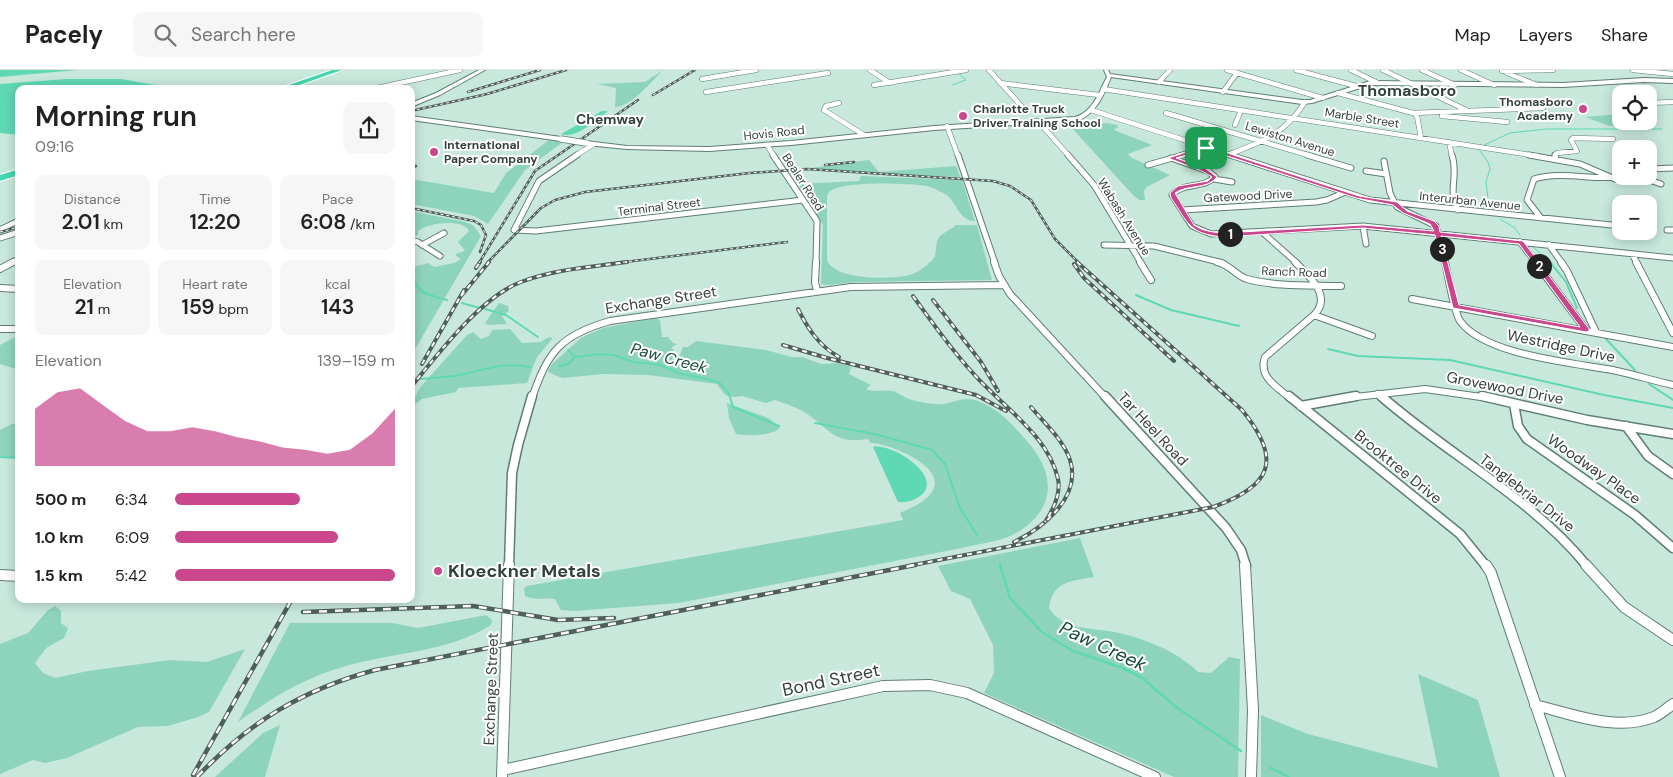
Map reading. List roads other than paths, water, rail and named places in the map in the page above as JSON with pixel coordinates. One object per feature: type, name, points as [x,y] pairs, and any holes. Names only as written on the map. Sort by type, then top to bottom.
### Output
[{"type":"highway","points":[[284,85],[331,70]]},
{"type":"highway","points":[[292,85],[339,70]]},
{"type":"highway","points":[[2,175],[15,170]]},
{"type":"street","points":[[391,85],[460,70]]},
{"type":"street","points":[[415,103],[438,94],[483,70]]},
{"type":"street","points":[[721,90],[701,78],[756,70]]},
{"type":"street","points":[[824,70],[836,78]]},
{"type":"street","points":[[870,70],[890,83]]},
{"type":"street","points":[[940,70],[947,73]]},
{"type":"street","points":[[874,85],[966,70]]},
{"type":"street","points":[[989,70],[1024,109]]},
{"type":"street","points":[[1159,82],[1170,70]]},
{"type":"street","points":[[1227,70],[1323,98]]},
{"type":"street","points":[[1296,70],[1356,86]]},
{"type":"street","points":[[1351,70],[1378,83]]},
{"type":"street","points":[[1383,70],[1468,111]]},
{"type":"street","points":[[1422,70],[1455,85]]},
{"type":"street","points":[[1461,70],[1494,85]]},
{"type":"street","points":[[1501,70],[1537,85]]},
{"type":"street","points":[[1501,70],[1553,70]]},
{"type":"street","points":[[1632,70],[1673,74]]},
{"type":"street","points":[[1653,70],[1673,81]]},
{"type":"street","points":[[1091,110],[1103,89],[1107,72],[1223,92],[1305,102],[1323,98],[1356,86],[1378,83],[1537,85],[1595,84],[1639,80],[1673,81]]},
{"type":"street","points":[[1223,92],[1237,72]]},
{"type":"street","points":[[706,92],[828,73]]},
{"type":"street","points":[[1000,83],[1100,94]]},
{"type":"street","name":"Marble Street","points":[[1103,89],[1556,158],[1580,164],[1612,177]]},
{"type":"street","points":[[1338,92],[1416,113],[1507,122]]},
{"type":"street","points":[[1227,154],[1279,134],[1295,118],[1305,102]]},
{"type":"street","points":[[1657,103],[1673,102]]},
{"type":"street","points":[[839,103],[826,106],[824,110],[864,135]]},
{"type":"street","points":[[1416,113],[1543,108]]},
{"type":"street","name":"Hovis Road","points":[[415,119],[594,144],[680,151],[767,145],[947,126],[1080,118],[1086,116],[1091,110]]},
{"type":"street","name":"Interurban Avenue","points":[[1091,110],[1370,200],[1612,225]]},
{"type":"street","points":[[1235,125],[1242,110]]},
{"type":"street","name":"Lewiston Avenue","points":[[1166,113],[1351,168]]},
{"type":"street","points":[[1416,113],[1421,138]]},
{"type":"street","name":"Wabash Avenue","points":[[1038,121],[1094,186],[1151,280]]},
{"type":"street","points":[[1323,130],[1324,122]]},
{"type":"street","name":"Tar Heel Road","points":[[947,126],[1003,285],[1020,306],[1226,528],[1241,550],[1246,567],[1252,666],[1251,777]]},
{"type":"street","points":[[1556,158],[1554,155],[1557,153],[1577,150],[1571,140],[1573,138],[1612,139]]},
{"type":"street","points":[[1449,142],[1455,170],[1451,192],[1458,210]]},
{"type":"street","name":"Terminal Street","points":[[594,144],[539,181],[513,228],[517,232],[541,231],[803,200]]},
{"type":"street","name":"Bealer Road","points":[[767,145],[818,225],[815,282],[817,291]]},
{"type":"street","points":[[1148,164],[1206,148]]},
{"type":"street","points":[[1171,158],[1208,171],[1214,175],[1214,179]]},
{"type":"street","points":[[1384,161],[1390,193],[1395,204],[1405,212],[1432,222],[1436,226],[1438,234]]},
{"type":"street","points":[[1657,169],[1673,168]]},
{"type":"street","points":[[1366,171],[1386,174]]},
{"type":"street","points":[[1541,218],[1528,200],[1534,179],[1555,176],[1612,179]]},
{"type":"street","points":[[1232,182],[1214,179],[1206,183],[1180,188],[1173,192],[1174,198],[1192,226],[1207,233],[1223,235],[1363,226],[1673,258]]},
{"type":"street","points":[[1657,183],[1661,184]]},
{"type":"street","name":"Gatewood Drive","points":[[1182,210],[1316,202],[1326,200],[1343,192]]},
{"type":"street","points":[[0,223],[15,219]]},
{"type":"street","points":[[0,230],[15,221]]},
{"type":"street","points":[[1363,226],[1366,244]]},
{"type":"street","points":[[1262,232],[1297,263],[1313,284],[1322,300],[1320,309],[1314,315],[1372,336]]},
{"type":"street","points":[[0,238],[15,233]]},
{"type":"street","points":[[422,245],[444,233]]},
{"type":"street","name":"Westridge Drive","points":[[1438,234],[1459,320],[1476,335],[1496,345],[1517,351],[1618,371],[1673,385]]},
{"type":"street","points":[[415,242],[440,256]]},
{"type":"street","points":[[1520,242],[1586,330]]},
{"type":"street","name":"Ranch Road","points":[[1104,244],[1154,246],[1222,263],[1232,267],[1244,278],[1256,282],[1341,286]]},
{"type":"street","points":[[1549,245],[1567,271],[1596,332]]},
{"type":"street","points":[[1632,254],[1673,333]]},
{"type":"street","points":[[0,269],[15,261]]},
{"type":"street","name":"Exchange Street","points":[[502,774],[512,474],[520,434],[550,354],[571,336],[590,327],[610,321],[863,286],[1003,285]]},
{"type":"street","points":[[0,288],[15,289]]},
{"type":"street","points":[[1412,299],[1673,347]]},
{"type":"street","name":"Brooktree Drive","points":[[1314,315],[1265,357],[1262,363],[1268,379],[1460,534],[1478,554],[1491,573],[1560,777]]},
{"type":"street","points":[[0,329],[15,329]]},
{"type":"street","name":"Grovewood Drive","points":[[1301,406],[1328,400],[1378,394],[1442,390],[1572,417],[1673,434]]},
{"type":"street","name":"Tanglebriar Drive","points":[[1378,394],[1406,419],[1550,525],[1577,551],[1609,593],[1622,605],[1673,640]]},
{"type":"street","name":"Woodway Place","points":[[1514,404],[1518,426],[1527,439],[1627,509],[1673,548]]},
{"type":"street","points":[[1626,426],[1648,456],[1673,474]]},
{"type":"street","points":[[0,576],[15,576]]},
{"type":"street","name":"Bond Street","points":[[502,774],[883,686],[911,684],[948,688],[976,696],[1155,777]]},
{"type":"street","points":[[1535,705],[1605,720],[1639,722],[1654,717],[1673,704]]},
{"type":"waterway","points":[[952,85],[966,80],[958,73]]},
{"type":"waterway","points":[[1482,146],[1510,133],[1546,129],[1662,129]]},
{"type":"waterway","points":[[1478,148],[1488,162],[1490,169],[1486,182],[1488,199],[1495,211]]},
{"type":"waterway","points":[[1500,219],[1515,228],[1520,235]]},
{"type":"waterway","points":[[1533,247],[1552,263]]},
{"type":"waterway","points":[[1550,262],[1566,282],[1577,308]]},
{"type":"waterway","name":"Paw Creek","points":[[415,282],[423,292],[447,300]]},
{"type":"waterway","points":[[1136,295],[1171,310],[1239,326]]},
{"type":"waterway","name":"Paw Creek","points":[[462,303],[480,308]]},
{"type":"waterway","name":"Paw Creek","points":[[485,309],[506,315],[538,337]]},
{"type":"waterway","points":[[1606,339],[1635,370]]},
{"type":"waterway","points":[[1328,349],[1358,356],[1450,360],[1604,395],[1673,408]]},
{"type":"waterway","name":"Paw Creek","points":[[568,350],[575,357]]},
{"type":"waterway","name":"Paw Creek","points":[[575,357],[599,354],[613,355],[633,362],[660,365],[679,373],[715,381],[721,384],[729,394],[733,407],[779,426]]},
{"type":"waterway","points":[[559,366],[568,364],[575,357]]},
{"type":"waterway","points":[[421,379],[460,375],[511,365],[530,367]]},
{"type":"waterway","points":[[1649,384],[1673,400]]},
{"type":"waterway","name":"Paw Creek","points":[[815,423],[875,434],[932,450],[945,464],[960,508],[977,535]]},
{"type":"waterway","points":[[0,457],[15,458]]},
{"type":"waterway","name":"Paw Creek","points":[[1000,565],[1010,598],[1042,632],[1071,650],[1122,668],[1141,677],[1176,707],[1241,751]]},
{"type":"waterway","name":"Paw Creek","points":[[1271,768],[1289,777]]},
{"type":"railway","points":[[468,92],[540,70]]},
{"type":"railway","points":[[415,110],[487,94],[566,70]]},
{"type":"railway","points":[[653,95],[695,70]]},
{"type":"railway","points":[[479,263],[535,171],[638,100]]},
{"type":"railway","points":[[825,165],[854,162]]},
{"type":"railway","points":[[487,263],[541,208],[555,200],[585,192],[750,173],[807,169],[993,181],[1010,186],[1031,200],[1055,239],[1079,263]]},
{"type":"railway","points":[[415,209],[474,221],[481,225],[486,235],[480,252]]},
{"type":"railway","points":[[0,232],[15,228]]},
{"type":"railway","points":[[617,263],[787,242]]},
{"type":"railway","points":[[476,268],[480,262]]},
{"type":"railway","points":[[461,296],[489,262]]},
{"type":"railway","points":[[415,382],[461,328],[476,313],[506,289],[547,274],[627,262]]},
{"type":"railway","points":[[908,566],[1213,507],[1233,499],[1248,490],[1259,480],[1265,469],[1266,457],[1263,443],[1242,410],[1077,262]]},
{"type":"railway","points":[[1074,264],[1084,278],[1174,361]]},
{"type":"railway","points":[[422,364],[464,290]]},
{"type":"railway","points":[[913,296],[964,363],[1034,434],[1053,463],[1059,485],[1056,502],[1045,522]]},
{"type":"railway","points":[[933,300],[981,362],[998,391]]},
{"type":"railway","points":[[798,309],[815,336],[826,348],[839,357]]},
{"type":"railway","points":[[783,345],[827,358],[976,395],[1006,411]]},
{"type":"railway","points":[[1014,542],[1048,520],[1057,510],[1065,499],[1072,474],[1070,460],[1063,445],[1031,407]]},
{"type":"railway","points":[[197,777],[236,740],[278,710],[324,687],[375,670],[915,565]]},
{"type":"railway","points":[[193,775],[290,603]]},
{"type":"railway","points":[[303,612],[473,606],[558,620],[614,618]]},
{"type":"place","name":"Thomasboro Academy","points":[[1583,109]]},
{"type":"place","name":"Charlotte Truck Driver Training School","points":[[963,116]]},
{"type":"place","name":"International Paper Company","points":[[434,152]]},
{"type":"place","name":"Kloeckner Metals","points":[[438,571]]},
{"type":"district","name":"Thomasboro","points":[[1407,90]]},
{"type":"district","name":"Chemway","points":[[610,119]]}]
